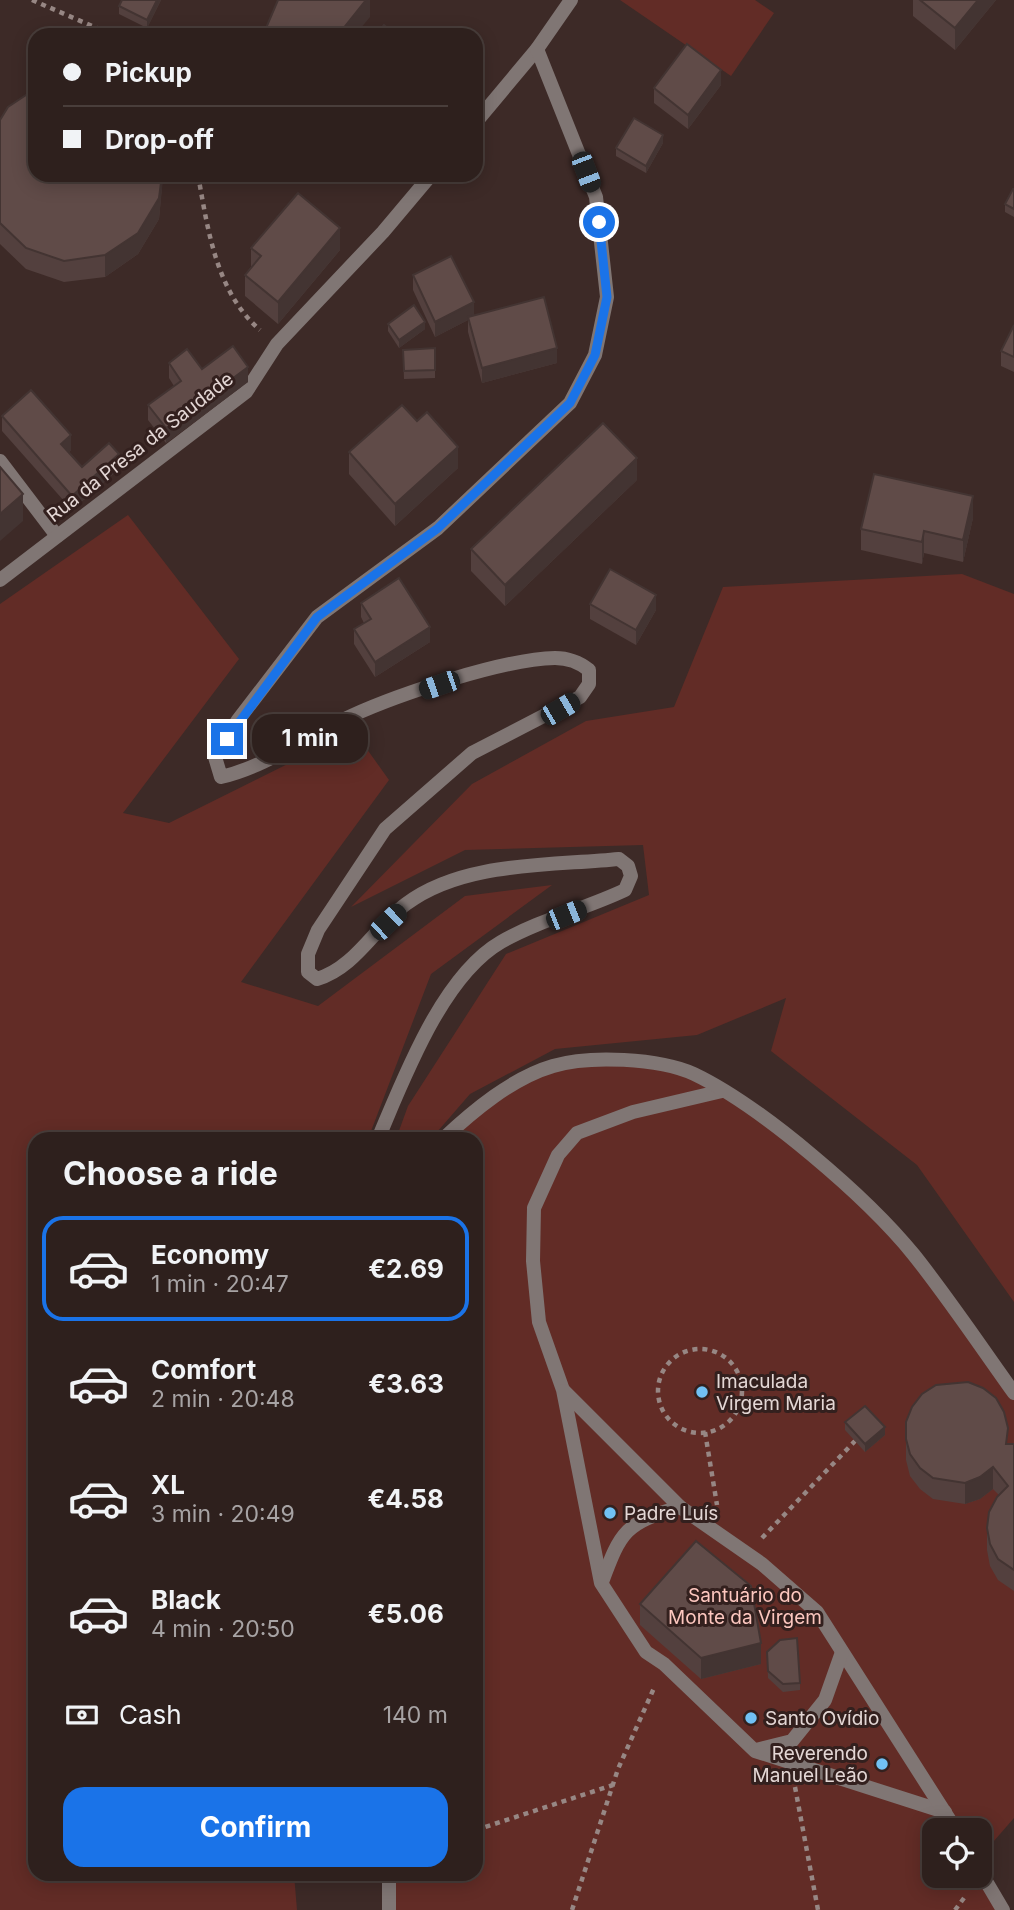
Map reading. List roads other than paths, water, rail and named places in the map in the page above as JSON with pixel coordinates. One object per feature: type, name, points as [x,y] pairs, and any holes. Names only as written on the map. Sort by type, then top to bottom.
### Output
[{"type":"street","points":[[483,114],[537,49],[571,0]]},
{"type":"street","points":[[381,1132],[412,1057],[472,964],[500,942],[625,890],[631,876],[628,866],[619,859],[606,860],[488,872],[439,884],[405,905],[335,974],[317,979],[308,972],[308,954],[318,930],[385,830],[472,753],[580,697],[589,684],[589,670],[578,661],[557,658],[518,661],[353,715],[288,747],[249,771],[221,777],[215,757],[238,720],[317,617],[438,528],[570,403],[595,355],[607,297],[596,197],[537,49]]},
{"type":"street","name":"Rua da Presa da Saudade","points":[[0,580],[246,392],[277,344],[383,232],[425,182]]},
{"type":"street","points":[[0,461],[57,536]]},
{"type":"street","points":[[450,1132],[464,1119],[515,1084],[553,1066],[607,1060],[654,1062],[693,1074],[722,1091],[819,1162],[867,1206],[913,1254],[1014,1392]]},
{"type":"street","points":[[722,1091],[633,1112],[577,1133],[558,1155],[534,1208],[533,1261],[539,1322],[564,1390],[601,1583],[646,1651],[664,1664],[755,1751],[945,1812]]},
{"type":"street","points":[[564,1390],[680,1507],[746,1553],[817,1612],[949,1818]]},
{"type":"street","points":[[601,1583],[618,1540],[638,1522],[680,1507]]},
{"type":"street","points":[[755,1751],[792,1741],[825,1700],[842,1652]]},
{"type":"street","points":[[389,1881],[389,1910]]},
{"type":"street","points":[[990,1888],[1003,1910]]},
{"type":"place","name":"Imaculada Virgem Maria","points":[[702,1392]]},
{"type":"place","name":"Padre Luís","points":[[610,1513]]},
{"type":"place","name":"Santo Ovídio","points":[[751,1718]]},
{"type":"place","name":"Reverendo Manuel Leão","points":[[882,1764]]},
{"type":"park label","name":"Santuário do Monte da Virgem","points":[[745,1606]]}]
